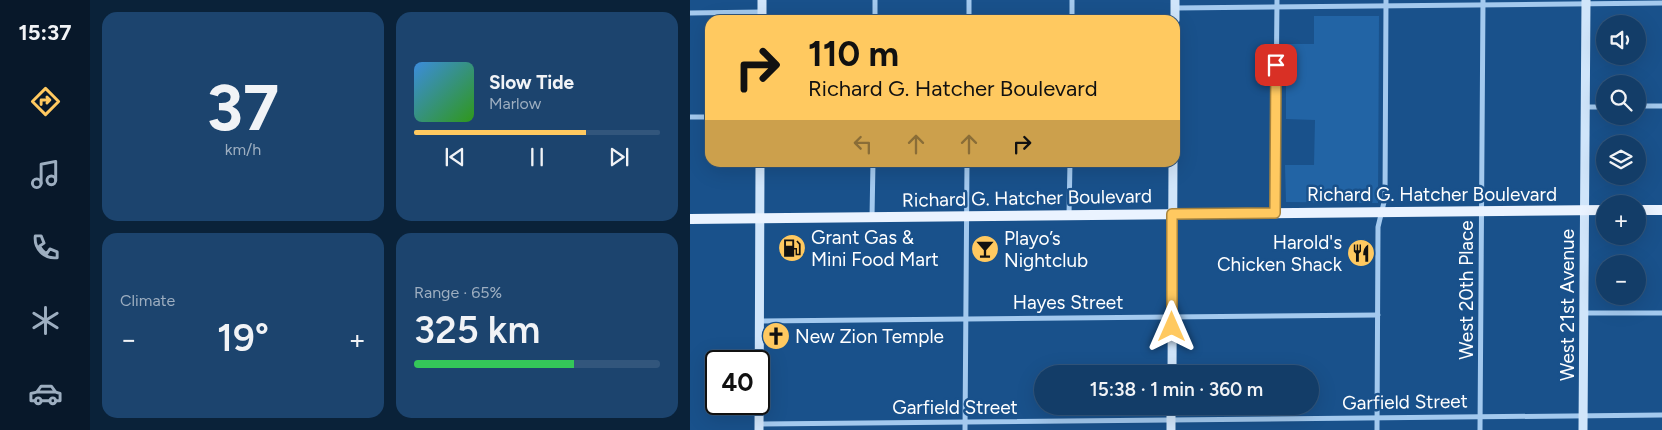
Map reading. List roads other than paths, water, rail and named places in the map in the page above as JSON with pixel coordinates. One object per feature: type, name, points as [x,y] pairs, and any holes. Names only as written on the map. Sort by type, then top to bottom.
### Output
[{"type":"main road","name":"Richard G. Hatcher Boulevard","points":[[690,219],[1596,210]]},
{"type":"main road","points":[[1646,210],[1662,210]]},
{"type":"street","points":[[762,0],[762,15]]},
{"type":"street","points":[[875,0],[875,15]]},
{"type":"street","points":[[969,0],[969,15]]},
{"type":"street","points":[[1072,0],[1072,15]]},
{"type":"street","points":[[1275,213],[1277,0]]},
{"type":"street","name":"West 20th Place","points":[[1480,430],[1483,2]]},
{"type":"street","name":"West 21st Avenue","points":[[1583,430],[1586,2]]},
{"type":"street","points":[[1377,430],[1378,227],[1385,198],[1386,3]]},
{"type":"street","points":[[1175,4],[1277,7],[1386,3],[1662,3]]},
{"type":"street","points":[[690,13],[738,15]]},
{"type":"street","points":[[1646,106],[1662,106]]},
{"type":"street","points":[[1585,107],[1596,107]]},
{"type":"street","points":[[690,117],[705,117]]},
{"type":"street","points":[[759,427],[760,167]]},
{"type":"street","points":[[872,217],[873,167]]},
{"type":"street","points":[[964,430],[967,167]]},
{"type":"street","points":[[1069,215],[1070,167]]},
{"type":"street","points":[[1172,365],[1173,167]]},
{"type":"street","points":[[1584,313],[1662,312]]},
{"type":"street","name":"Hayes Street","points":[[759,321],[1378,315]]},
{"type":"street","points":[[1171,415],[1171,430]]},
{"type":"street","name":"Garfield Street","points":[[759,427],[965,422],[1662,415]]},
{"type":"place","name":"Grant Gas & Mini Food Mart","points":[[792,248]]},
{"type":"place","name":"Playo’s Nightclub","points":[[985,249]]},
{"type":"place","name":"Harold's Chicken Shack","points":[[1361,253]]},
{"type":"place","name":"New Zion Temple","points":[[776,336]]}]
